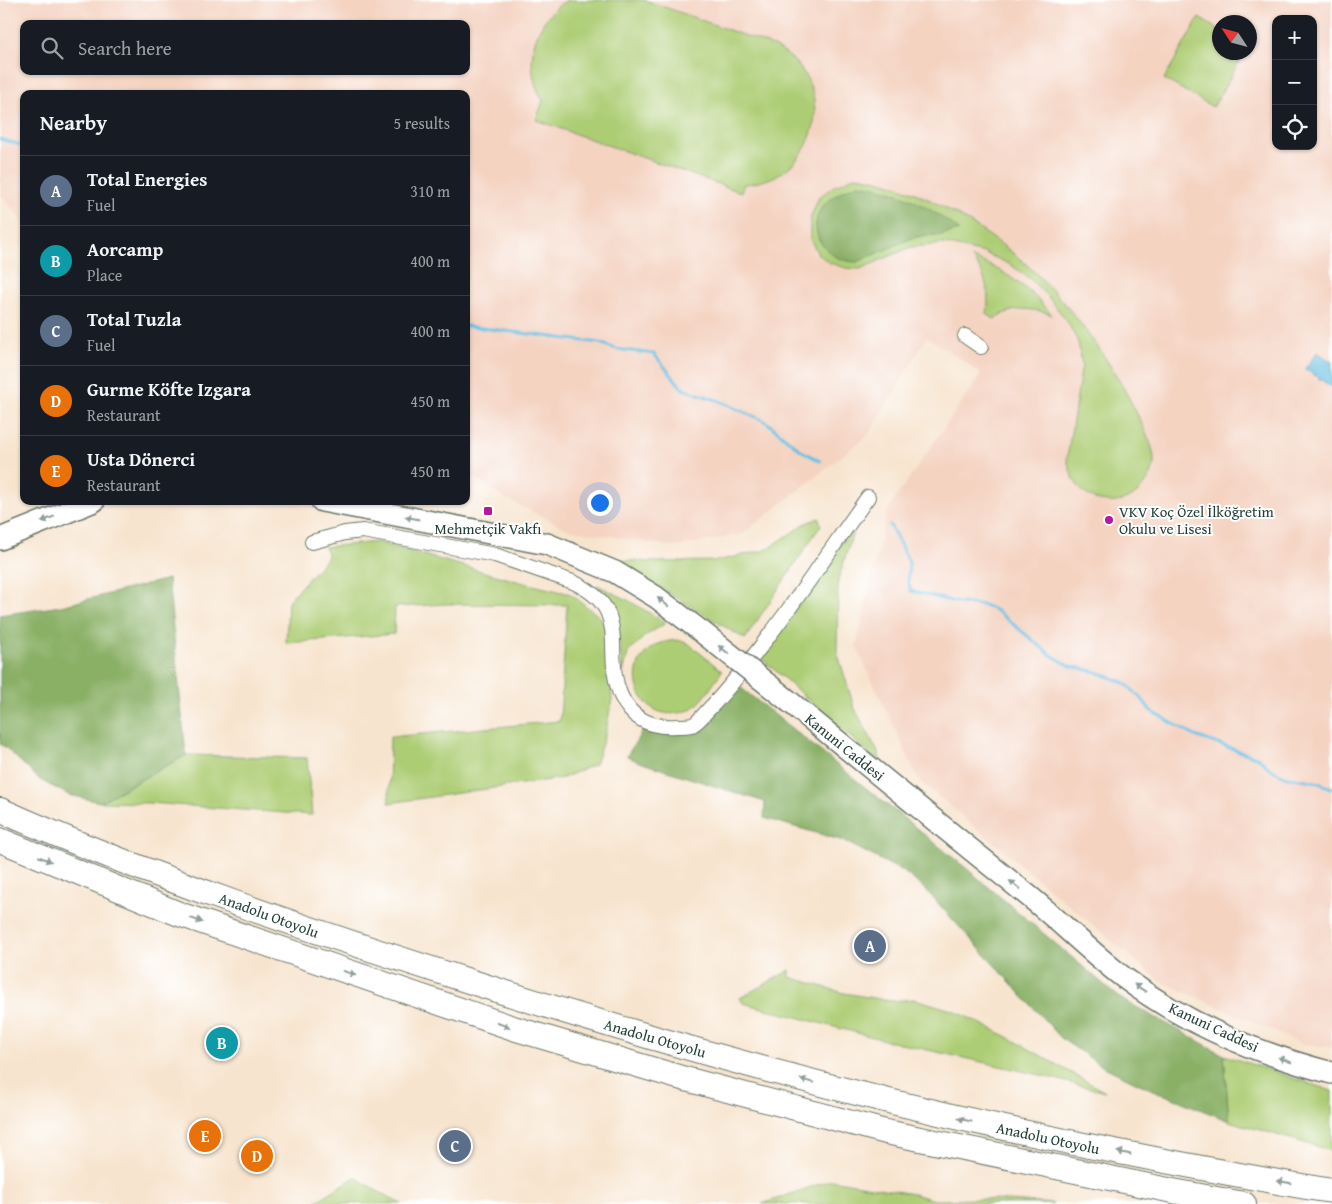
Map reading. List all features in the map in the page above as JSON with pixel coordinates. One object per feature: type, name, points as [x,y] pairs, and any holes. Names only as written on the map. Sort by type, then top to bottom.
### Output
[{"type":"highway","name":"Anadolu Otoyolu","points":[[0,810],[122,860],[310,930],[575,1016],[824,1085],[962,1120],[1090,1147],[1332,1190]]},
{"type":"highway","name":"Anadolu Otoyolu","points":[[0,840],[188,917],[513,1028],[678,1077],[886,1132],[1244,1204]]},
{"type":"main road","points":[[0,539],[84,505]]},
{"type":"main road","name":"Kanuni Caddesi","points":[[343,505],[547,544],[614,572],[656,597],[790,702],[1042,906],[1123,977],[1175,1011],[1220,1033],[1291,1062],[1332,1073]]},
{"type":"street","points":[[965,336],[980,347]]},
{"type":"street","points":[[312,542],[346,533],[363,531],[495,555],[586,587],[604,604],[609,616],[614,636],[616,673],[621,696],[628,708],[640,719],[651,725],[665,727],[693,724],[723,695],[790,607],[868,497]]},
{"type":"shaded area","name":"VKV Koç Özel İlköğretim Okulu ve Lisesi","points":[[0,0],[1332,0],[1332,1048],[1300,1043],[1160,981],[919,780],[856,646],[887,511],[981,374],[968,364],[927,337],[868,435],[743,534],[675,547],[567,529],[499,495],[470,474],[470,90],[20,90],[20,219],[0,193]]},
{"type":"green space","points":[[567,0],[645,0],[768,44],[791,58],[807,78],[814,100],[814,124],[806,146],[792,165],[771,178],[744,184],[741,192],[536,120],[543,101],[533,73],[534,45],[538,32],[546,20],[555,9]]},
{"type":"green space","points":[[1199,18],[1212,26],[1212,60],[1240,60],[1213,107],[1164,79]]},
{"type":"green space","points":[[856,176],[895,185],[914,192],[968,221],[1022,261],[1062,301],[1081,324],[1114,372],[1150,441],[1154,463],[1149,479],[1138,492],[1123,500],[1107,502],[1091,497],[1078,486],[1074,479],[1067,458],[1082,365],[1078,342],[1067,321],[1049,298],[1030,279],[1011,265],[985,253],[944,244],[911,247],[860,269],[846,268],[830,263],[818,254],[810,239],[810,219],[819,197],[834,186]]},
{"type":"green space","points":[[858,184],[873,186],[899,194],[936,213],[959,230],[940,235],[912,238],[857,262],[835,256],[820,241],[816,222],[827,202]]},
{"type":"green space","points":[[972,258],[995,268],[1016,281],[1052,315],[1045,312],[1015,310],[994,319],[987,314],[988,298],[986,284],[981,271]]},
{"type":"green space","points":[[819,518],[821,525],[745,639],[622,565],[618,560],[656,562],[716,561],[766,550],[806,523]]},
{"type":"green space","points":[[853,532],[838,581],[837,651],[854,707],[879,754],[880,763],[761,658],[848,534]]},
{"type":"green space","points":[[377,542],[524,583],[571,594],[601,618],[607,636],[612,699],[605,735],[595,764],[563,778],[389,803],[390,737],[560,721],[567,605],[446,604],[395,607],[394,634],[286,643],[288,601],[328,557],[325,547]]},
{"type":"green space","points":[[168,579],[186,755],[100,802],[69,795],[40,780],[0,744],[0,615],[61,606]]},
{"type":"green space","points":[[597,585],[626,599],[666,623],[645,636],[628,653],[623,673],[618,631],[610,600]]},
{"type":"green space","points":[[678,640],[689,644],[722,671],[701,701],[695,706],[682,713],[662,713],[649,706],[641,695],[636,681],[638,667],[645,654],[658,644]]},
{"type":"green space","points":[[740,687],[966,868],[1120,998],[1224,1055],[1229,1121],[1146,1087],[1102,1066],[1062,1039],[925,889],[904,872],[844,841],[764,818],[765,802],[639,762],[627,756],[643,730],[665,734],[697,731]]},
{"type":"green space","points":[[186,755],[307,758],[312,815],[149,803],[100,802]]},
{"type":"green space","points":[[790,970],[790,977],[844,993],[891,1001],[915,999],[955,1011],[1008,1037],[1105,1092],[1040,1075],[892,1042],[743,1003],[740,998]]},
{"type":"green space","points":[[1224,1055],[1332,1091],[1332,1151],[1229,1121]]},
{"type":"green space","points":[[355,1177],[377,1191],[402,1204],[312,1204]]},
{"type":"green space","points":[[831,1180],[913,1194],[934,1200],[981,1199],[1053,1204],[762,1204]]},
{"type":"water","points":[[1317,352],[1332,362],[1332,387],[1305,369]]},
{"type":"waterway","points":[[0,139],[20,145]]},
{"type":"waterway","points":[[470,327],[600,343],[616,349],[654,354],[683,389],[717,400],[765,421],[802,451],[820,461]]},
{"type":"waterway","points":[[890,525],[909,562],[908,582],[911,591],[959,603],[984,605],[997,611],[1051,655],[1070,666],[1097,672],[1125,683],[1142,699],[1151,711],[1195,736],[1259,758],[1270,769],[1287,777],[1313,781],[1332,788]]},
{"type":"place","name":"Mehmetçik Vakfı","points":[[488,511]]},
{"type":"place","name":"VKV Koç Özel İlköğretim Okulu ve Lisesi","points":[[1109,520]]},
{"type":"place","name":"Total Energies","points":[[870,946]]},
{"type":"place","name":"Aorcamp","points":[[222,1043]]},
{"type":"place","name":"Usta Dönerci","points":[[205,1136]]},
{"type":"place","name":"Total Tuzla","points":[[455,1146]]},
{"type":"place","name":"Gurme Köfte Izgara","points":[[257,1156]]}]
